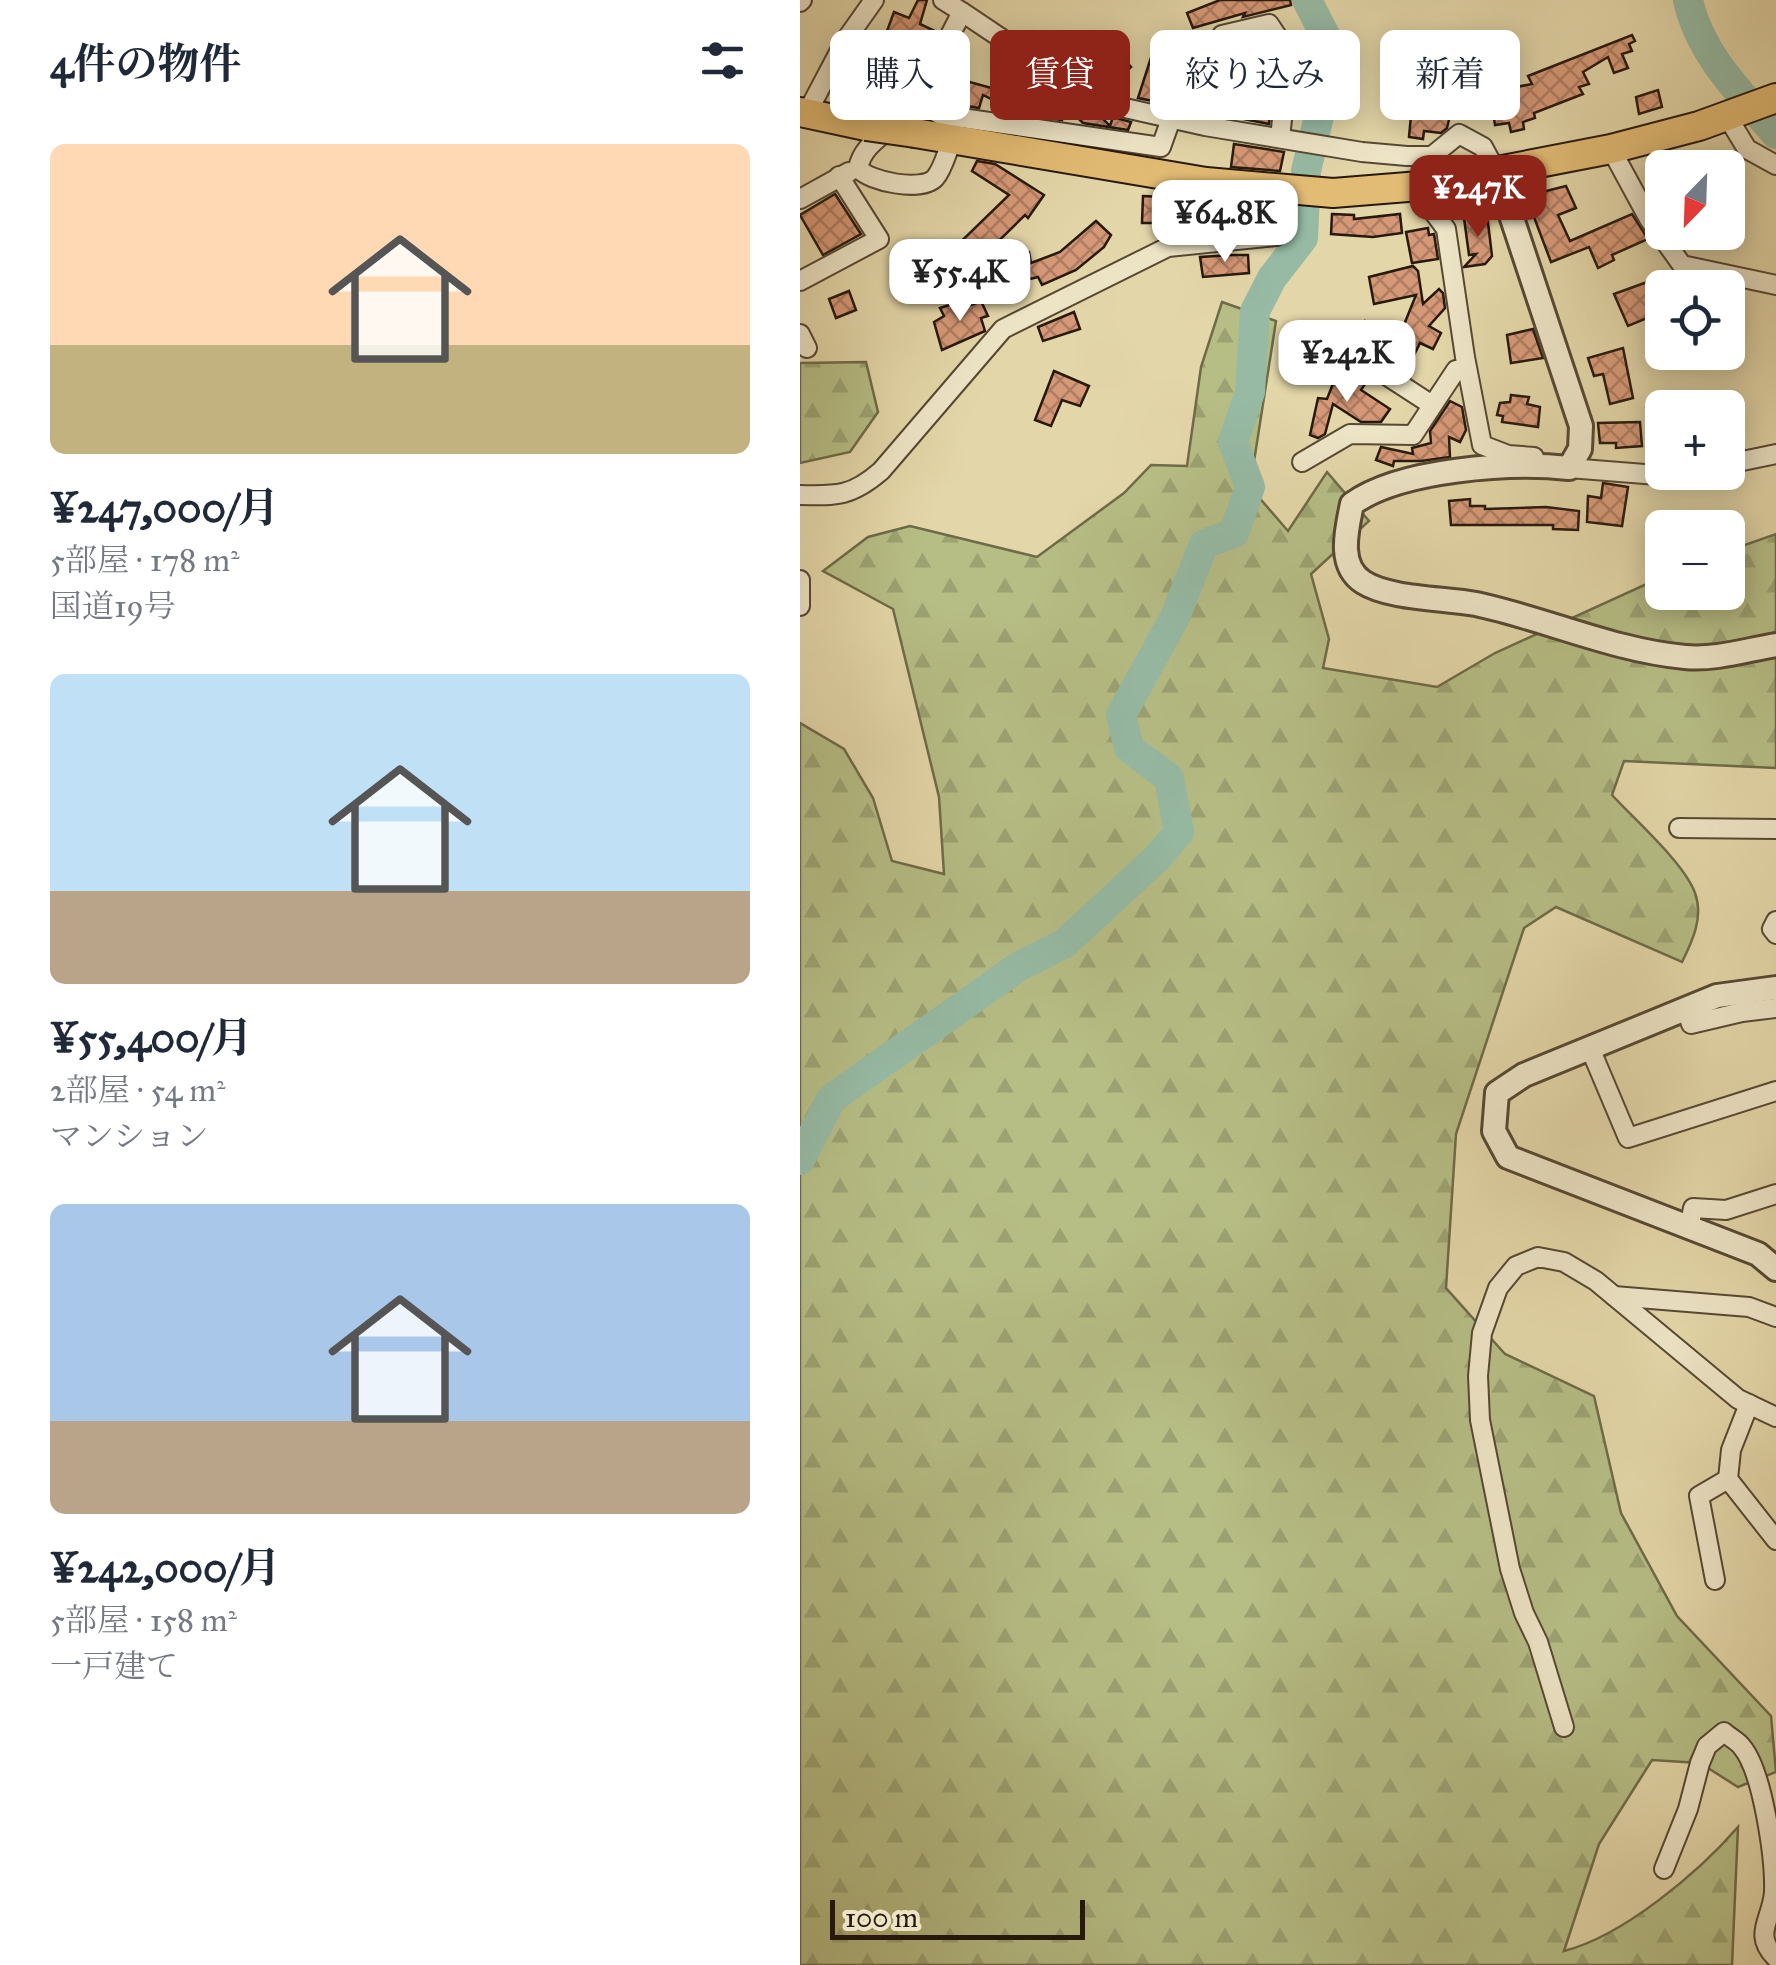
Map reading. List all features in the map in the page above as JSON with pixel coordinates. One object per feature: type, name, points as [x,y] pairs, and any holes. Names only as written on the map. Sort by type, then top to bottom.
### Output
[{"type":"highway","points":[[804,113],[1206,182],[1334,193],[1420,186],[1610,149],[1776,98]]},
{"type":"street","points":[[804,113],[874,0]]},
{"type":"street","points":[[943,0],[1077,89],[1150,114]]},
{"type":"street","points":[[952,30],[962,12]]},
{"type":"street","points":[[1243,30],[1269,24],[1273,30]]},
{"type":"street","points":[[1727,116],[1747,149],[1776,165]]},
{"type":"street","points":[[970,118],[1160,147],[1171,120]]},
{"type":"street","points":[[858,168],[861,156],[897,120]]},
{"type":"street","points":[[1177,120],[1362,152],[1432,156],[1460,134],[1483,147],[1497,173],[1581,426],[1580,449],[1569,468]]},
{"type":"street","points":[[1280,138],[1282,120]]},
{"type":"street","points":[[858,168],[864,176],[881,181],[927,184],[938,176],[952,140]]},
{"type":"street","points":[[1610,149],[1649,220],[1682,265],[1776,285]]},
{"type":"street","points":[[800,198],[858,168]]},
{"type":"street","points":[[800,281],[879,239],[840,176]]},
{"type":"street","points":[[1420,186],[1426,202],[1446,229],[1482,445],[1508,454],[1536,457],[1538,465]]},
{"type":"street","points":[[800,495],[836,496],[860,489],[881,471],[1003,328],[1168,248],[1276,236],[1281,229],[1288,191]]},
{"type":"street","points":[[1355,356],[1432,406]]},
{"type":"street","points":[[1302,462],[1350,434],[1413,435],[1456,370],[1467,369]]},
{"type":"street","points":[[1745,460],[1776,454]]},
{"type":"street","points":[[1645,474],[1538,465],[1407,478],[1381,486],[1352,504],[1344,542],[1349,563],[1360,581],[1382,590],[1478,604],[1635,649],[1686,657],[1714,656],[1776,644]]},
{"type":"street","points":[[800,580],[800,606]]},
{"type":"street","points":[[1679,828],[1776,829]]},
{"type":"street","points":[[1776,921],[1772,929],[1776,934]]},
{"type":"street","points":[[1776,988],[1717,996],[1524,1075],[1497,1093],[1494,1131],[1508,1157],[1758,1254],[1776,1269]]},
{"type":"street","points":[[1686,1008],[1692,1024],[1776,1008]]},
{"type":"street","points":[[1590,1048],[1628,1138],[1776,1092]]},
{"type":"street","points":[[1689,1228],[1693,1208],[1726,1210],[1776,1194]]},
{"type":"street","points":[[1564,1727],[1510,1569],[1480,1420],[1478,1376],[1482,1333],[1498,1288],[1516,1266],[1538,1257],[1564,1262],[1596,1280],[1687,1360],[1749,1404],[1776,1417]]},
{"type":"street","points":[[1614,1296],[1749,1306],[1776,1317]]},
{"type":"street","points":[[1749,1404],[1731,1450],[1728,1479],[1776,1540]]},
{"type":"street","points":[[1715,1580],[1700,1496],[1728,1479]]},
{"type":"street","points":[[1664,1869],[1707,1746],[1724,1732],[1742,1746],[1764,1799],[1774,1894],[1764,1930],[1766,1947],[1776,1958]]},
{"type":"green space","points":[[1222,302],[1276,321],[1250,487],[1288,531],[1327,472],[1369,521],[1311,574],[1329,639],[1323,668],[1437,687],[1495,653],[1645,585],[1645,610],[1745,610],[1745,545],[1776,534],[1776,768],[1624,761],[1612,795],[1689,881],[1698,911],[1693,938],[1682,962],[1556,907],[1524,928],[1456,1134],[1446,1288],[1505,1354],[1594,1396],[1621,1513],[1677,1616],[1771,1716],[1776,1772],[1738,1787],[1700,1763],[1652,1760],[1599,1844],[1564,1951],[1610,1932],[1658,1901],[1738,1827],[1732,1965],[800,1965],[800,723],[844,749],[873,798],[892,861],[944,874],[939,797],[893,609],[823,571],[868,537],[910,526],[1037,557],[1124,493],[1151,465],[1187,466],[1201,367]]},
{"type":"green space","points":[[866,362],[878,412],[850,452],[800,463],[800,363]]},
{"type":"building","points":[[918,0],[927,0],[920,24],[933,30],[887,30],[894,12],[909,18]]},
{"type":"building","points":[[1220,0],[1290,0],[1291,5],[1193,28],[1187,13]]},
{"type":"building","points":[[1632,35],[1635,41],[1629,44],[1632,51],[1622,54],[1628,68],[1614,73],[1608,57],[1583,72],[1589,84],[1579,87],[1583,94],[1534,113],[1535,118],[1523,122],[1524,129],[1511,132],[1509,123],[1495,125],[1494,120],[1520,120],[1520,86],[1532,84],[1528,76]]},
{"type":"building","points":[[1150,61],[1150,100],[1138,98]]},
{"type":"building","points":[[970,82],[990,88],[990,98],[983,95],[979,108],[970,106]]},
{"type":"building","points":[[1658,90],[1662,107],[1639,114],[1636,97]]},
{"type":"building","points":[[1080,120],[1104,120],[1110,126],[1112,120],[1131,122],[1128,130]]},
{"type":"building","points":[[1411,120],[1449,120],[1441,133],[1424,131],[1423,139],[1409,137]]},
{"type":"building","points":[[1234,144],[1284,152],[1280,171],[1231,167]]},
{"type":"building","points":[[977,161],[995,164],[1044,195],[1028,218],[1025,215],[959,280],[941,261],[1009,195],[972,171]]},
{"type":"building","points":[[1566,186],[1576,208],[1558,215],[1570,241],[1632,214],[1645,240],[1612,255],[1614,260],[1598,268],[1589,247],[1551,262],[1526,196]]},
{"type":"building","points":[[835,194],[861,234],[823,255],[800,215]]},
{"type":"building","points":[[1143,196],[1164,197],[1162,223],[1142,223]]},
{"type":"building","points":[[1186,201],[1270,205],[1269,215],[1264,215],[1265,225],[1245,227],[1245,217],[1189,223]]},
{"type":"building","points":[[1332,214],[1354,215],[1354,219],[1400,214],[1402,233],[1373,237],[1331,234]]},
{"type":"building","points":[[1487,214],[1492,256],[1485,264],[1464,267],[1476,254],[1469,255],[1464,218]]},
{"type":"building","points":[[1096,221],[1111,235],[1104,247],[1076,270],[1042,285],[1038,277],[998,287],[993,256],[1029,252],[1031,263],[1060,252]]},
{"type":"building","points":[[1428,228],[1429,235],[1434,234],[1438,259],[1412,263],[1406,232]]},
{"type":"building","points":[[1248,255],[1249,273],[1203,277],[1200,257]]},
{"type":"building","points":[[1413,266],[1418,271],[1423,304],[1439,289],[1445,308],[1429,326],[1441,333],[1433,349],[1420,343],[1406,371],[1355,343],[1365,321],[1397,342],[1416,295],[1374,304],[1369,277]]},
{"type":"building","points":[[1645,283],[1645,319],[1628,326],[1614,294]]},
{"type":"building","points":[[849,291],[856,310],[836,318],[829,299]]},
{"type":"building","points":[[981,301],[988,316],[981,318],[985,331],[942,350],[934,322],[944,316],[940,308],[955,303],[958,310]]},
{"type":"building","points":[[1074,312],[1080,329],[1043,341],[1038,327]]},
{"type":"building","points":[[1533,329],[1543,358],[1511,363],[1507,335]]},
{"type":"building","points":[[1623,348],[1633,398],[1610,404],[1603,374],[1594,376],[1588,358]]},
{"type":"building","points":[[1054,371],[1089,386],[1080,406],[1062,400],[1051,426],[1035,420]]},
{"type":"building","points":[[1346,373],[1365,384],[1361,390],[1390,409],[1381,422],[1361,422],[1333,404],[1325,434],[1318,438],[1310,435],[1318,398],[1327,399],[1336,376],[1342,379]]},
{"type":"building","points":[[1511,395],[1529,397],[1527,404],[1540,407],[1538,427],[1502,422],[1503,416],[1497,415],[1500,403],[1510,402]]},
{"type":"building","points":[[1450,401],[1462,407],[1466,430],[1460,442],[1449,437],[1450,457],[1394,461],[1393,466],[1376,460],[1381,447],[1413,454],[1412,448],[1431,443],[1430,431]]},
{"type":"building","points":[[1640,422],[1642,446],[1616,448],[1616,443],[1600,443],[1598,423]]},
{"type":"building","points":[[1603,483],[1628,487],[1622,526],[1587,522],[1588,496],[1601,498]]},
{"type":"building","points":[[1470,499],[1470,506],[1485,509],[1546,507],[1579,511],[1578,530],[1553,529],[1553,525],[1451,525],[1449,501]]},
{"type":"waterway","points":[[800,1160],[831,1099],[1018,967],[1065,943],[1156,859],[1179,832],[1169,778],[1129,748],[1121,715],[1175,617],[1204,544],[1234,533],[1250,487],[1233,442],[1250,392],[1255,311],[1272,278],[1303,238],[1306,171],[1334,53],[1307,0]]},
{"type":"waterway","points":[[1688,0],[1711,55],[1776,134]]}]
